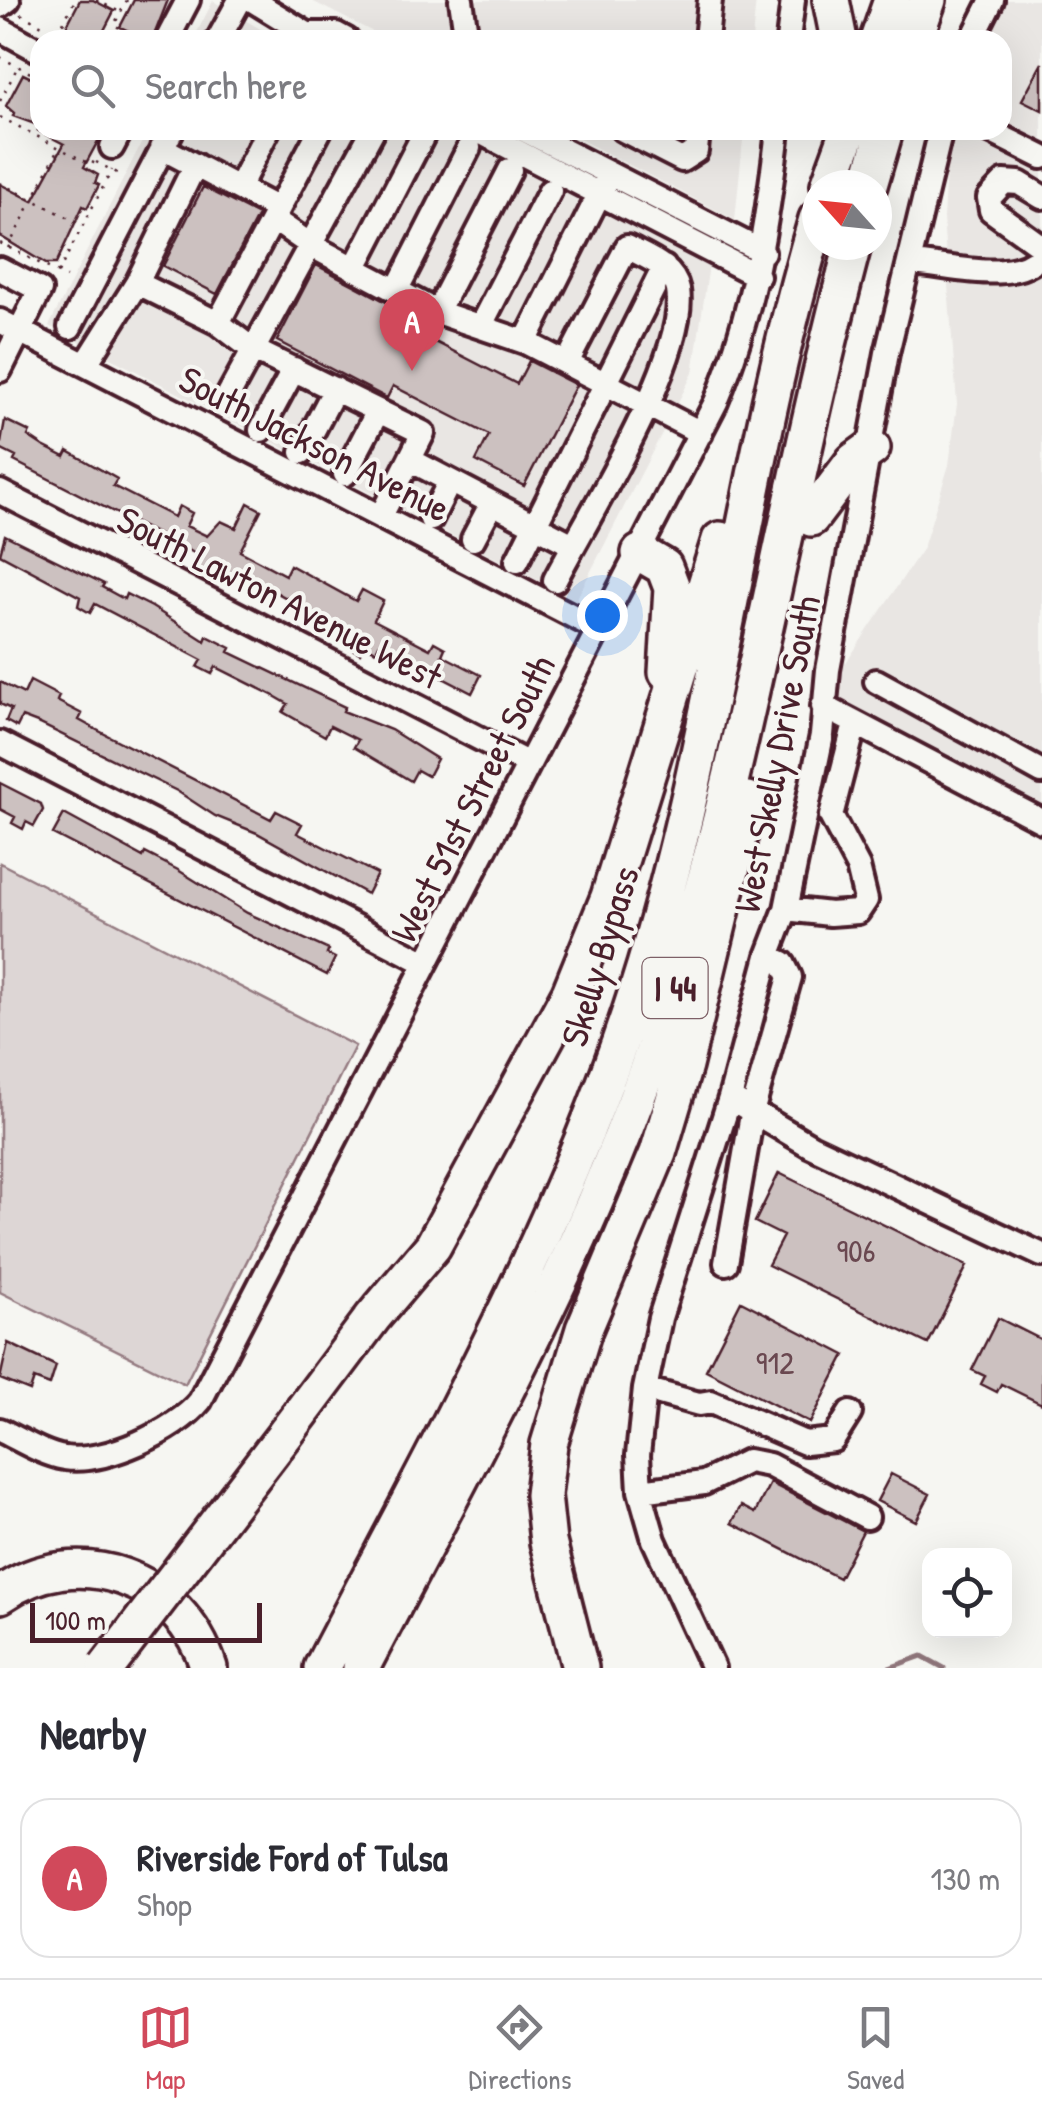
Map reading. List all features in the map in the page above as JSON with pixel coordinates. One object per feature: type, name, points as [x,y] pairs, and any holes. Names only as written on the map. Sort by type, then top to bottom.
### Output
[{"type":"highway","points":[[831,0],[837,30]]},
{"type":"highway","points":[[882,30],[892,0]]},
{"type":"highway","points":[[918,30],[928,0]]},
{"type":"highway","points":[[834,170],[845,140]]},
{"type":"highway","points":[[874,170],[883,140]]},
{"type":"highway","name":"Skelly Bypass","points":[[322,1668],[529,1266],[563,1192],[614,1056],[662,909],[788,321],[805,260]]},
{"type":"highway","name":"Skelly Bypass","points":[[362,1668],[551,1300],[636,1104],[680,970],[711,849],[850,260]]},
{"type":"highway","points":[[580,1668],[548,1542],[543,1495],[549,1444],[584,1329],[658,1154],[684,1066],[811,518],[851,260]]},
{"type":"highway","points":[[106,1668],[433,1246],[570,993],[610,897],[666,728],[788,321]]},
{"type":"highway","points":[[811,518],[854,461],[872,448]]},
{"type":"highway","points":[[640,553],[664,568],[672,588],[666,728]]},
{"type":"highway","points":[[0,1595],[17,1583],[56,1570],[117,1572],[136,1580],[169,1604],[198,1640],[208,1668]]},
{"type":"street","points":[[172,30],[188,0]]},
{"type":"street","points":[[224,30],[240,0]]},
{"type":"street","points":[[252,0],[300,30]]},
{"type":"street","points":[[462,0],[465,30]]},
{"type":"street","points":[[707,30],[710,0]]},
{"type":"street","points":[[789,30],[793,0]]},
{"type":"street","points":[[977,30],[992,0]]},
{"type":"street","points":[[0,29],[30,46]]},
{"type":"street","points":[[70,328],[166,140]]},
{"type":"street","points":[[168,140],[196,165],[239,187],[276,214],[312,246],[437,312],[525,342],[701,433]]},
{"type":"street","points":[[239,187],[263,140]]},
{"type":"street","points":[[218,324],[315,140]]},
{"type":"street","points":[[228,396],[368,140]]},
{"type":"street","points":[[354,269],[421,140]]},
{"type":"street","points":[[396,290],[471,140]]},
{"type":"street","points":[[475,140],[604,183],[762,252]]},
{"type":"street","points":[[539,140],[758,276]]},
{"type":"street","points":[[643,140],[682,160],[696,151],[697,140]]},
{"type":"street","name":"West 51st Street South","points":[[0,1430],[65,1458],[119,1449],[174,1428],[187,1417],[701,433],[736,353],[758,276],[777,140]]},
{"type":"street","name":"West Skelly Drive South","points":[[713,1668],[654,1540],[640,1491],[638,1454],[645,1389],[660,1318],[730,1098],[768,956],[786,909],[822,735],[823,706],[886,353],[912,262],[939,140]]},
{"type":"street","points":[[1008,140],[1042,157]]},
{"type":"street","points":[[86,364],[137,282],[196,165]]},
{"type":"street","points":[[437,312],[510,170]]},
{"type":"street","points":[[912,262],[1011,272],[1035,262],[1042,250],[990,210],[989,198],[1004,182],[1019,183],[1042,197]]},
{"type":"street","points":[[525,342],[604,183]]},
{"type":"street","points":[[481,326],[550,190]]},
{"type":"street","points":[[555,580],[672,349],[678,288],[664,267],[627,246],[567,363]]},
{"type":"street","points":[[0,370],[10,326],[40,290],[4,258]]},
{"type":"street","points":[[517,561],[664,267]]},
{"type":"street","points":[[137,282],[218,324],[252,349],[424,433],[380,516]]},
{"type":"street","name":"South Jackson Avenue","points":[[10,326],[598,629]]},
{"type":"street","points":[[262,430],[294,369]]},
{"type":"street","points":[[302,452],[335,389]]},
{"type":"street","points":[[345,474],[378,411]]},
{"type":"street","points":[[410,460],[573,545]]},
{"type":"street","points":[[430,518],[450,481]]},
{"type":"street","name":"South Lawton Avenue West","points":[[0,492],[529,764]]},
{"type":"street","points":[[473,540],[492,502]]},
{"type":"street","points":[[876,681],[1042,772]]},
{"type":"street","points":[[823,706],[1042,822]]},
{"type":"street","points":[[786,909],[830,914],[858,912],[866,900],[858,867],[831,816],[855,723]]},
{"type":"street","points":[[0,743],[426,962]]},
{"type":"street","points":[[726,1263],[753,1109],[790,977],[783,963],[768,956]]},
{"type":"street","points":[[730,1098],[811,1146],[1033,1250]]},
{"type":"street","points":[[645,1389],[700,1404],[711,1402],[810,1443],[833,1440],[850,1413]]},
{"type":"street","points":[[640,1491],[704,1483],[748,1461],[768,1465],[867,1517]]},
{"type":"path","points":[[59,30],[75,0]]},
{"type":"path","points":[[96,0],[120,12]]},
{"type":"path","points":[[123,30],[114,25],[127,0]]},
{"type":"path","points":[[9,5],[50,30]]},
{"type":"path","points":[[0,57],[30,73]]},
{"type":"path","points":[[0,101],[18,66]]},
{"type":"path","points":[[0,117],[30,133]]},
{"type":"path","points":[[44,140],[92,165],[108,151]]},
{"type":"path","points":[[4,258],[59,148]]},
{"type":"path","points":[[108,151],[121,174]]},
{"type":"path","points":[[58,273],[83,225],[108,151]]},
{"type":"path","points":[[0,182],[83,225]]},
{"type":"path","points":[[0,244],[4,258]]},
{"type":"path","points":[[4,258],[66,277]]},
{"type":"shaded area","points":[[310,0],[756,0],[753,30],[369,30]]},
{"type":"shaded area","points":[[1003,0],[1042,0],[1042,805],[843,705],[835,690],[835,679],[923,548],[949,465],[957,404],[943,218],[947,154],[950,140],[1012,140],[1012,30],[988,30]]},
{"type":"shaded area","points":[[213,1],[262,30],[198,30]]},
{"type":"shaded area","points":[[143,140],[467,140],[709,265],[693,373],[576,600],[49,326]]},
{"type":"shaded area","points":[[581,140],[743,140],[735,220]]},
{"type":"shaded area","points":[[0,863],[355,1046],[185,1384],[0,1292]]},
{"type":"building","points":[[80,0],[93,0],[114,11],[104,30],[65,30]]},
{"type":"building","points":[[134,0],[168,0],[156,30],[120,27]]},
{"type":"building","points":[[1042,63],[1042,110],[1022,100]]},
{"type":"building","points":[[23,74],[30,77],[30,122],[13,116],[6,106]]},
{"type":"building","points":[[56,140],[99,140],[84,167],[98,175],[95,183],[99,185],[87,208],[83,206],[56,264],[46,264],[0,236],[0,184],[33,201],[64,144]]},
{"type":"building","points":[[203,187],[258,215],[217,294],[163,266]]},
{"type":"building","points":[[316,265],[426,323],[420,334],[517,384],[529,361],[576,385],[524,486],[476,461],[489,435],[393,386],[387,398],[277,341]]},
{"type":"building","points":[[5,420],[30,432],[28,436],[43,446],[65,457],[68,451],[117,479],[113,486],[174,517],[179,506],[192,513],[186,526],[207,536],[221,521],[236,528],[248,503],[261,510],[240,551],[285,575],[290,565],[356,601],[362,590],[383,601],[374,620],[430,649],[434,642],[445,648],[442,655],[481,675],[472,693],[379,645],[376,651],[364,645],[360,653],[348,647],[354,636],[247,576],[242,585],[208,567],[204,575],[191,569],[198,555],[14,461],[16,457],[0,449]]},
{"type":"building","points":[[5,535],[104,584],[102,587],[124,599],[126,594],[152,607],[205,641],[207,636],[231,648],[229,652],[345,707],[343,711],[391,730],[437,759],[428,776],[417,770],[411,781],[354,747],[358,740],[330,726],[325,736],[283,712],[288,704],[276,697],[216,667],[212,674],[198,667],[202,660],[95,604],[90,613],[78,606],[80,597],[0,554]]},
{"type":"building","points":[[30,681],[59,696],[57,701],[82,714],[79,720],[97,730],[271,819],[276,811],[302,824],[297,833],[377,874],[367,894],[257,833],[215,816],[177,791],[40,724],[22,717],[17,727],[6,721],[11,709],[0,704],[0,682],[24,694]]},
{"type":"building","points":[[0,783],[41,804],[43,810],[34,826],[26,822],[23,829],[12,823],[15,817],[0,809]]},
{"type":"building","points":[[64,814],[143,857],[145,853],[178,870],[247,913],[329,950],[327,954],[335,958],[327,975],[53,834]]},
{"type":"building","points":[[779,1173],[967,1266],[928,1344],[768,1265],[783,1236],[755,1222]]},
{"type":"building","points":[[741,1301],[845,1355],[810,1423],[706,1370]]},
{"type":"building","points":[[998,1318],[1042,1340],[1042,1404],[1001,1384],[997,1392],[981,1384],[985,1376],[972,1370]]},
{"type":"building","points":[[8,1343],[56,1366],[50,1385],[34,1379],[30,1391],[0,1379]]},
{"type":"building","points":[[891,1474],[930,1494],[916,1521],[877,1501]]},
{"type":"building","points":[[770,1483],[863,1531],[839,1578],[732,1523],[741,1506],[755,1513]]},
{"type":"waterway","points":[[889,1668],[922,1656],[944,1668]]},
{"type":"place","name":"Riverside Ford of Tulsa","points":[[412,371]]}]
